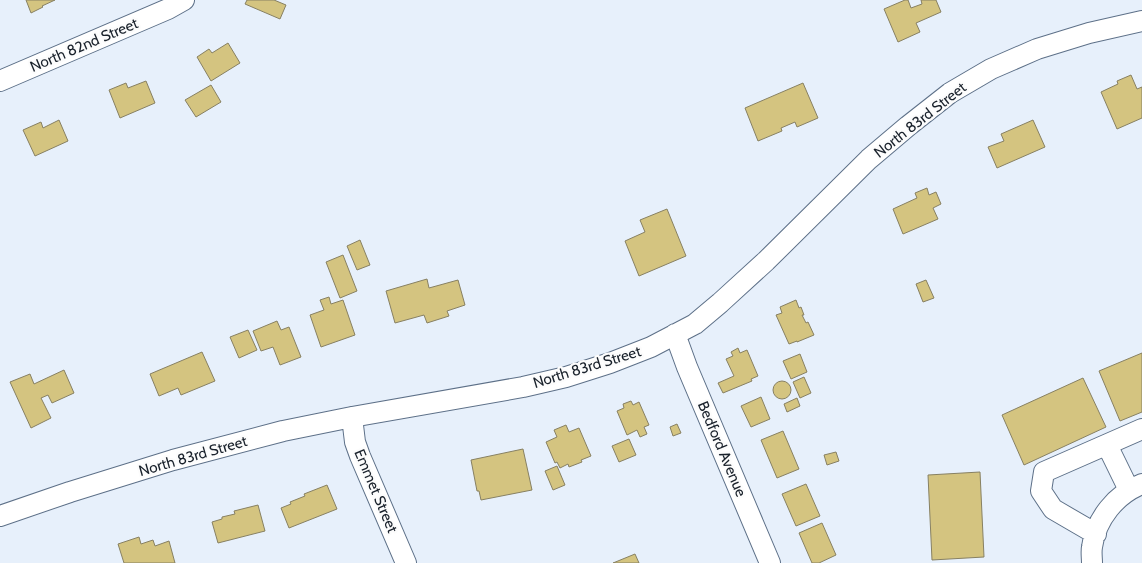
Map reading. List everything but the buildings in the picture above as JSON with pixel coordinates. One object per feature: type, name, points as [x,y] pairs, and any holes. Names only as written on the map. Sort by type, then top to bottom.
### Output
[{"type":"street","name":"North 82nd Street","points":[[0,81],[176,4]]},
{"type":"street","name":"North 83rd Street","points":[[0,516],[173,460],[282,431],[523,387],[566,377],[651,347],[695,324],[720,303],[766,261],[869,160],[950,93],[991,69],[1037,49],[1089,33],[1142,21]]},
{"type":"street","name":"Bedford Avenue","points":[[675,334],[687,367],[770,563]]},
{"type":"street","name":"Emmet Street","points":[[352,417],[355,442],[360,456],[406,563]]},
{"type":"street","points":[[1096,534],[1053,509],[1042,491],[1044,472],[1142,429]]},
{"type":"street","points":[[1092,563],[1092,548],[1103,517],[1111,506],[1136,487],[1107,445]]}]
